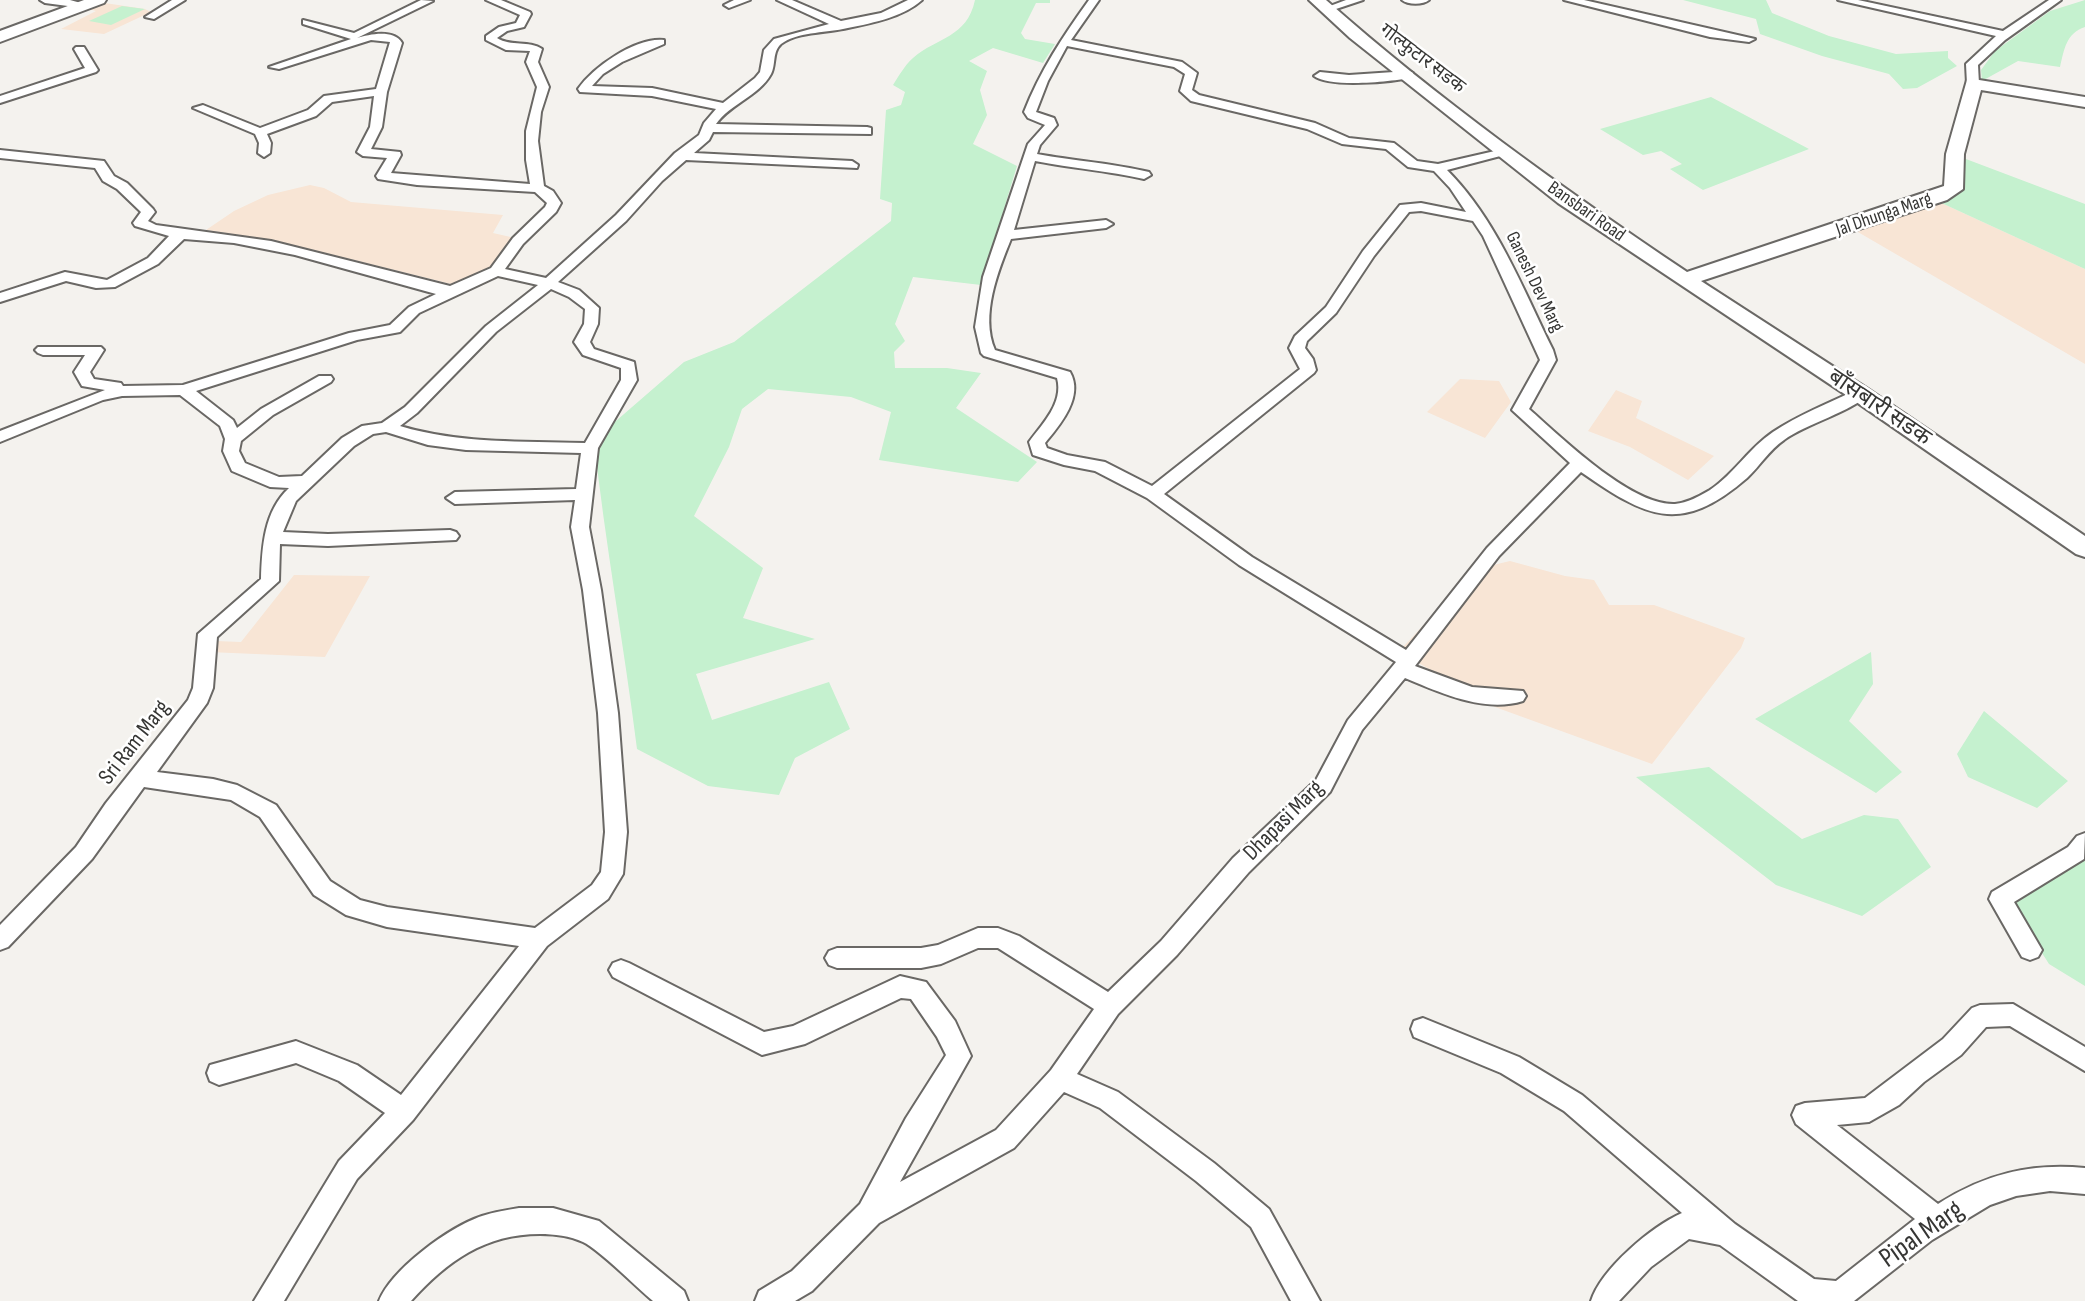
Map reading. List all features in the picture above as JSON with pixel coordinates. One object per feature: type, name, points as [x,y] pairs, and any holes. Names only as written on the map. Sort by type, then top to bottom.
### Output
[{"type":"main road","points":[[0,37],[90,3]]},
{"type":"main road","name":"गोल्फुटार सडक","points":[[1322,4],[1503,151]]},
{"type":"main road","points":[[1973,84],[2085,102]]},
{"type":"main road","name":"Jal Dhunga Marg","points":[[1677,276],[1940,196],[1952,188],[1955,154],[1973,84]]},
{"type":"main road","name":"Bansbari Road","points":[[1503,151],[1566,199],[1677,276]]},
{"type":"main road","name":"बाँसबारी सडक","points":[[1677,276],[1860,394],[2085,548]]},
{"type":"street","points":[[45,0],[90,3]]},
{"type":"street","points":[[150,16],[180,0]]},
{"type":"street","points":[[275,67],[350,39],[428,0],[434,0]]},
{"type":"street","points":[[491,0],[526,14],[520,24],[503,29],[490,38],[493,42],[505,47],[536,49],[532,62],[541,77],[543,90],[537,103],[530,140],[538,188]]},
{"type":"street","points":[[729,5],[745,0]]},
{"type":"street","points":[[782,0],[822,15],[841,26]]},
{"type":"street","points":[[450,536],[328,540],[303,537],[271,538],[288,498],[348,442],[368,430],[387,427],[411,410],[491,329],[548,284],[621,218],[680,156],[705,137],[710,122],[766,72],[770,50],[778,41],[808,31],[884,16],[918,0]]},
{"type":"street","points":[[1094,0],[1064,42],[1042,80],[1030,112],[1032,116],[1050,121],[1051,125],[1034,144],[993,268],[984,310],[983,344],[989,353],[1064,375],[1069,383],[1068,393],[1037,442],[1039,451],[1064,460],[1099,466],[1153,494],[1185,520],[1406,665],[1463,693],[1498,699],[1516,696]]},
{"type":"street","points":[[1322,4],[1358,0]]},
{"type":"street","points":[[1408,0],[1424,0]]},
{"type":"street","points":[[1569,0],[1710,33],[1749,39]]},
{"type":"street","points":[[1843,0],[2005,35]]},
{"type":"street","points":[[1973,84],[1972,64],[2005,35],[2056,0]]},
{"type":"street","points":[[43,350],[96,350],[82,372],[88,383],[155,390],[184,390],[354,336],[396,329],[414,310],[496,271],[518,241],[551,209],[554,202],[538,188],[417,181],[383,176],[395,155],[363,152],[376,127],[381,92],[396,43],[394,39],[350,39],[307,22]]},
{"type":"street","points":[[660,42],[614,62],[587,82],[584,89],[652,92],[726,107]]},
{"type":"street","points":[[1064,42],[1178,64],[1191,73],[1186,91],[1195,98],[1311,126],[1346,141],[1390,146],[1413,164],[1438,169],[1503,151]]},
{"type":"street","points":[[0,99],[92,70],[80,49]]},
{"type":"street","points":[[1320,76],[1349,79],[1409,75]]},
{"type":"street","points":[[200,108],[260,132],[312,113],[328,99],[381,92]]},
{"type":"street","points":[[708,128],[867,131]]},
{"type":"street","points":[[260,132],[265,144],[264,153]]},
{"type":"street","points":[[0,154],[99,164],[108,178],[122,186],[148,212],[140,223],[184,233],[243,240],[319,255],[439,290],[452,291]]},
{"type":"street","points":[[680,156],[852,165]]},
{"type":"street","points":[[1031,156],[1144,175]]},
{"type":"street","name":"Ganesh Dev Marg","points":[[1438,169],[1455,185],[1479,218],[1536,326],[1548,360],[1520,410],[1580,463]]},
{"type":"street","points":[[1153,494],[1308,370],[1305,359],[1297,348],[1300,339],[1331,310],[1368,254],[1405,208],[1421,207],[1479,218]]},
{"type":"street","points":[[1006,235],[1058,232],[1106,224]]},
{"type":"street","points":[[0,298],[65,276],[102,286],[110,284],[153,261],[171,241],[184,233]]},
{"type":"street","points":[[268,1301],[348,1170],[404,1111],[539,939],[600,892],[612,874],[616,832],[608,713],[592,590],[580,527],[590,449],[629,380],[629,366],[588,352],[582,342],[591,324],[592,308],[588,302],[548,284],[496,271]]},
{"type":"street","points":[[233,439],[267,412],[325,379]]},
{"type":"street","points":[[0,437],[98,396],[155,390]]},
{"type":"street","points":[[184,390],[227,424],[233,439],[231,451],[237,467],[276,483],[308,481]]},
{"type":"street","points":[[1580,463],[1645,505],[1675,512],[1696,506],[1738,477],[1777,437],[1860,394]]},
{"type":"street","points":[[387,427],[428,440],[466,445],[590,449]]},
{"type":"street","name":"Dhapasi Marg","points":[[769,1301],[802,1281],[868,1214],[1005,1139],[1060,1078],[1110,1006],[1169,948],[1241,865],[1323,786],[1355,725],[1406,665],[1493,552],[1580,463]]},
{"type":"street","points":[[455,498],[585,494]]},
{"type":"street","name":"Sri Ram Marg","points":[[0,940],[84,853],[197,703],[203,688],[208,634],[270,582],[271,538]]},
{"type":"street","points":[[139,778],[213,787],[237,793],[268,811],[322,888],[354,908],[387,916],[539,939]]},
{"type":"street","points":[[2029,950],[2000,899],[2076,853],[2085,842]]},
{"type":"street","points":[[837,958],[930,957],[978,937],[996,936],[1012,943],[1110,1006]]},
{"type":"street","points":[[621,970],[698,1008],[762,1044],[796,1036],[900,987],[918,990],[946,1029],[959,1056],[915,1127],[868,1214]]},
{"type":"street","points":[[1937,1220],[1805,1115],[1869,1110],[1890,1097],[1915,1073],[1952,1047],[1980,1016],[2012,1015],[2085,1060]]},
{"type":"street","points":[[1423,1029],[1510,1065],[1573,1103],[1726,1233]]},
{"type":"street","points":[[219,1073],[296,1052],[348,1073],[404,1111]]},
{"type":"street","points":[[1060,1078],[1109,1100],[1205,1171],[1260,1218],[1306,1301]]},
{"type":"street","name":"Pipal Marg","points":[[1605,1301],[1607,1294],[1641,1257],[1686,1225],[1726,1233],[1808,1292],[1840,1295],[1937,1220],[1993,1188],[2060,1175],[2085,1181]]},
{"type":"street","points":[[393,1301],[426,1264],[483,1229],[519,1221],[553,1221],[590,1230],[674,1301]]},
{"type":"shaded area","points":[[98,2],[151,12],[104,34],[61,29],[96,11],[85,8]]},
{"type":"shaded area","points":[[310,185],[324,188],[351,202],[503,215],[493,233],[515,238],[495,265],[463,282],[451,284],[277,241],[206,230],[234,211],[268,195]]},
{"type":"shaded area","points":[[1935,200],[2085,269],[2085,364],[1851,228]]},
{"type":"shaded area","points":[[1460,379],[1499,381],[1511,402],[1485,438],[1427,412]]},
{"type":"shaded area","points":[[1616,390],[1642,401],[1636,418],[1714,456],[1688,480],[1630,447],[1588,431]]},
{"type":"shaded area","points":[[1510,561],[1565,576],[1594,580],[1609,605],[1654,605],[1745,638],[1741,648],[1652,764],[1495,707],[1403,654],[1404,646],[1459,587],[1481,568]]},
{"type":"shaded area","points":[[294,575],[370,576],[325,657],[209,652],[216,641],[241,642]]},
{"type":"green space","points":[[975,0],[1050,0],[1050,3],[1036,3],[1021,33],[1025,39],[1055,44],[1043,63],[993,48],[969,61],[987,71],[980,90],[987,115],[973,144],[1017,166],[981,285],[913,277],[895,324],[905,341],[894,352],[895,368],[947,368],[981,373],[956,408],[1037,462],[1018,482],[879,460],[891,412],[851,397],[768,389],[742,409],[729,447],[694,516],[763,568],[743,618],[815,639],[696,674],[712,720],[829,682],[850,729],[795,758],[779,795],[708,786],[637,749],[594,440],[684,362],[734,342],[891,221],[892,203],[880,199],[886,110],[901,105],[905,92],[893,85],[913,58],[958,30],[971,13]]},
{"type":"green space","points":[[1683,0],[1766,0],[1772,13],[1829,36],[1896,54],[1948,51],[1948,58],[1957,66],[1917,88],[1903,89],[1889,74],[1822,56],[1760,34],[1756,19]]},
{"type":"green space","points":[[2085,0],[2085,27],[2070,38],[2060,67],[2018,61],[1982,81],[1981,70],[1995,51],[2050,11]]},
{"type":"green space","points":[[122,6],[145,9],[111,25],[89,21]]},
{"type":"green space","points":[[1711,97],[1809,149],[1703,190],[1670,169],[1682,164],[1661,151],[1643,155],[1600,129]]},
{"type":"green space","points":[[1958,156],[2085,204],[2085,269],[1935,200],[1949,194]]},
{"type":"green space","points":[[1871,652],[1873,684],[1849,721],[1902,772],[1876,793],[1755,719]]},
{"type":"green space","points":[[1984,711],[2068,781],[2037,808],[1968,777],[1957,754]]},
{"type":"green space","points":[[1709,767],[1802,839],[1864,815],[1898,819],[1931,867],[1862,916],[1776,885],[1636,777]]},
{"type":"green space","points":[[2060,852],[2085,861],[2085,986],[2049,964],[2001,889]]}]
